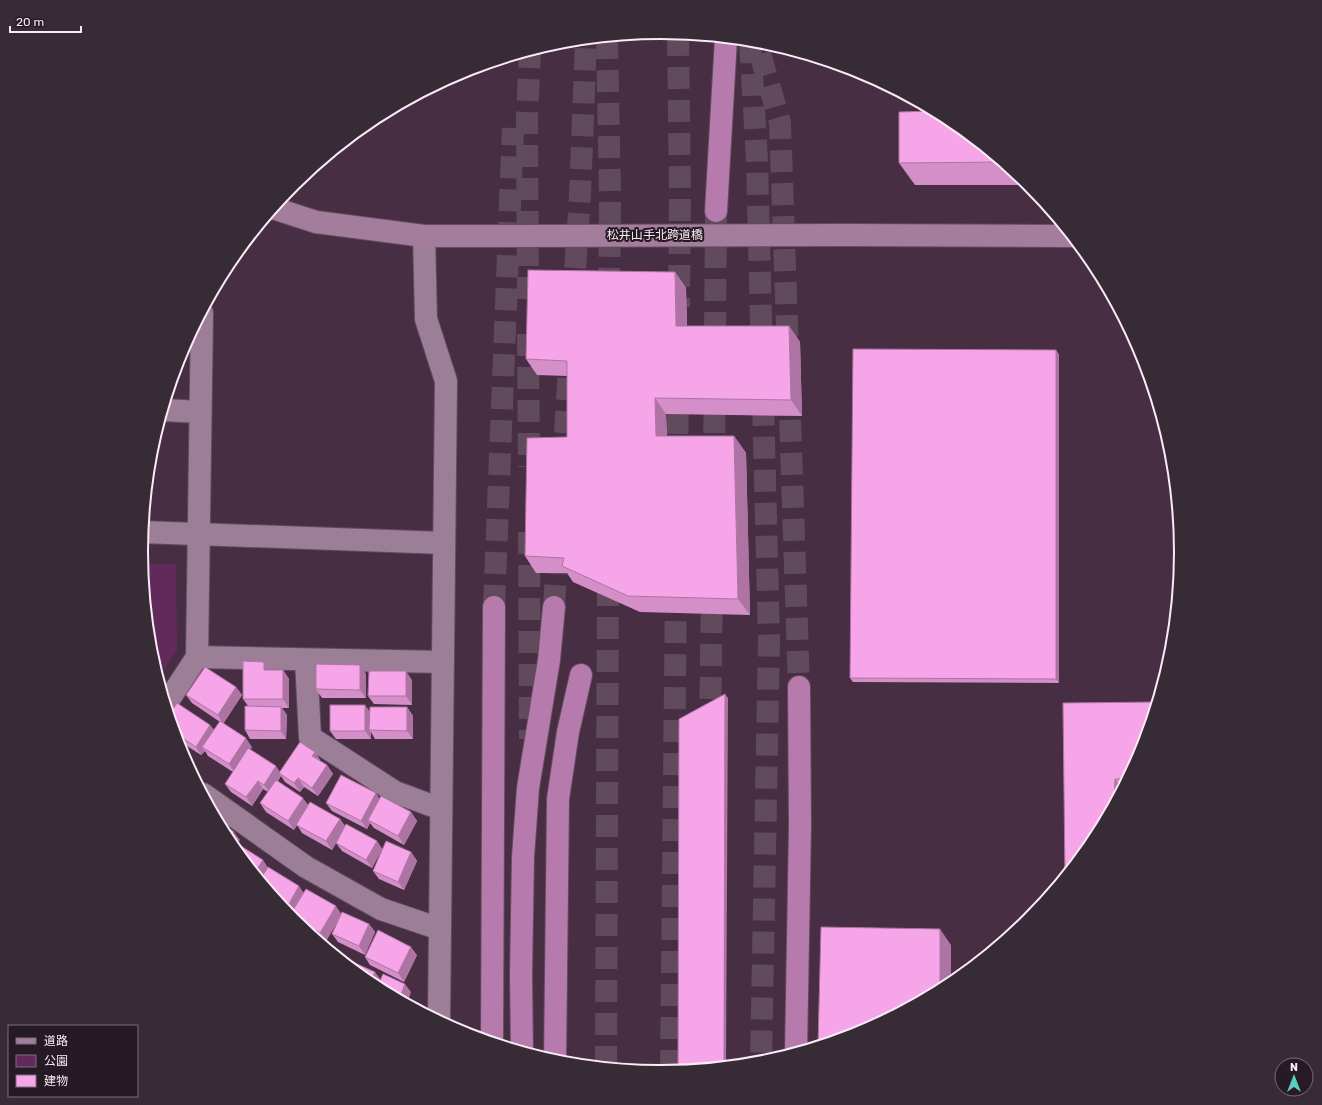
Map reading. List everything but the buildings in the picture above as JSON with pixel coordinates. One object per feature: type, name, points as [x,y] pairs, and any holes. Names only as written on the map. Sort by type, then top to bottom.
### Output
[{"type":"highway","points":[[716,211],[726,43]]},
{"type":"highway","points":[[492,1038],[494,607]]},
{"type":"highway","points":[[522,1047],[521,975],[523,857],[528,788],[550,660],[554,607]]},
{"type":"highway","points":[[555,1055],[558,799],[568,732],[581,675]]},
{"type":"highway","points":[[796,1048],[800,825],[799,687]]},
{"type":"street","name":"松井山手北跨道橋","points":[[279,210],[316,222],[424,236],[1065,236]]},
{"type":"street","points":[[424,236],[426,319],[446,381],[439,1015]]},
{"type":"street","points":[[169,699],[197,657],[202,322]]},
{"type":"street","points":[[168,410],[200,412]]},
{"type":"street","points":[[149,532],[444,543]]},
{"type":"street","points":[[197,657],[443,662]]},
{"type":"street","points":[[306,660],[310,737],[395,792],[441,809]]},
{"type":"street","points":[[211,799],[313,871],[382,909],[440,929]]},
{"type":"green space","points":[[148,564],[176,564],[177,650],[162,673],[157,653],[152,620]]},
{"type":"tunnel","points":[[678,40],[680,196],[679,307]]},
{"type":"tunnel","points":[[607,42],[610,197],[609,300]]},
{"type":"tunnel","points":[[573,301],[580,195],[586,44]]},
{"type":"tunnel","points":[[750,47],[757,161],[769,639],[761,1056]]},
{"type":"tunnel","points":[[760,54],[780,122],[788,355]]},
{"type":"tunnel","points":[[528,299],[527,117],[530,56]]},
{"type":"tunnel","points":[[494,607],[513,128]]},
{"type":"tunnel","points":[[714,466],[716,211]]},
{"type":"tunnel","points":[[528,334],[529,467]]},
{"type":"tunnel","points":[[563,466],[569,367]]},
{"type":"tunnel","points":[[677,467],[678,385]]},
{"type":"tunnel","points":[[789,387],[799,687]]},
{"type":"tunnel","points":[[529,532],[530,739]]},
{"type":"tunnel","points":[[554,607],[558,542]]},
{"type":"tunnel","points":[[606,1063],[608,568]]},
{"type":"tunnel","points":[[671,1066],[676,583]]},
{"type":"tunnel","points":[[710,732],[712,585]]}]
